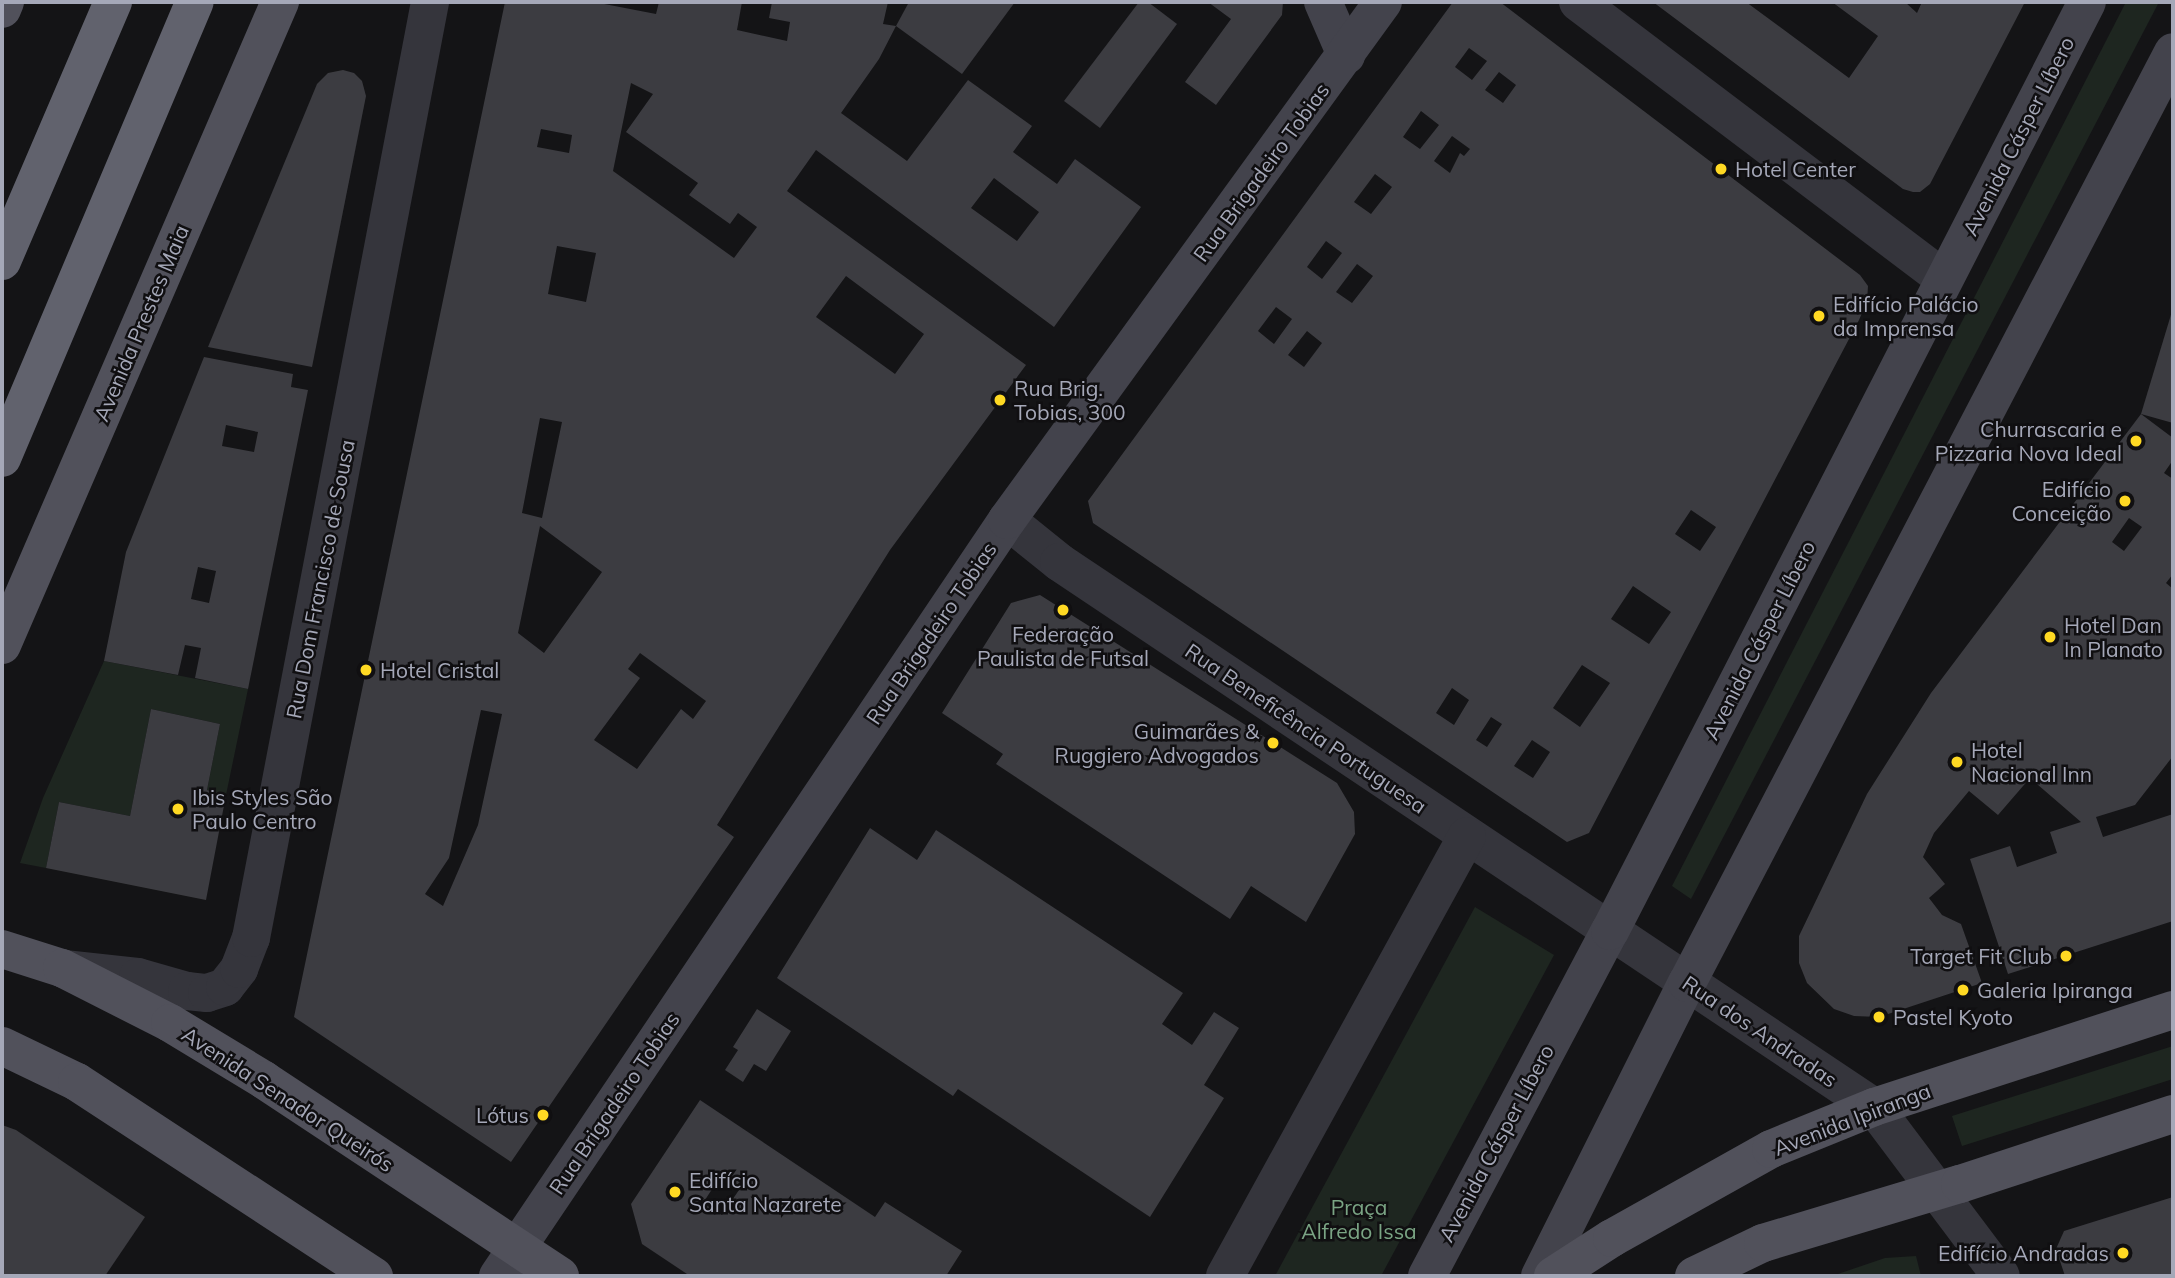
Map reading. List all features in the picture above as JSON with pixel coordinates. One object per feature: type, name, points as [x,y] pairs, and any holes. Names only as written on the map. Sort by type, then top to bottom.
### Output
[{"type":"highway","points":[[2,261],[113,2]]},
{"type":"highway","points":[[2,458],[195,2]]},
{"type":"main road","points":[[2,9],[5,2]]},
{"type":"main road","name":"Avenida Prestes Maia","points":[[2,645],[280,2]]},
{"type":"main road","points":[[1323,2],[1346,55]]},
{"type":"main road","name":"Rua Brigadeiro Tobias","points":[[507,1262],[1007,520],[1383,2]]},
{"type":"main road","name":"Avenida Cásper Líbero","points":[[1426,1276],[1609,931],[2087,2]]},
{"type":"main road","points":[[1540,1276],[1687,983],[2173,52]]},
{"type":"main road","name":"Avenida Senador Queirós","points":[[2,949],[62,968],[170,1023],[264,1080],[507,1262],[560,1276]]},
{"type":"main road","name":"Avenida Ipiranga","points":[[1553,1276],[1612,1238],[1771,1149],[1874,1107],[2173,1010]]},
{"type":"main road","points":[[2,1046],[77,1082],[374,1276]]},
{"type":"main road","points":[[1694,1276],[1763,1243],[1937,1191],[2173,1114]]},
{"type":"street","name":"Rua Dom Francisco de Sousa","points":[[62,968],[138,977],[187,991],[207,993],[225,986],[239,969],[247,948],[430,2]]},
{"type":"street","points":[[1578,2],[1944,279]]},
{"type":"street","name":"Rua Beneficência Portuguesa","points":[[1007,520],[1059,562],[1609,931]]},
{"type":"street","points":[[1225,1276],[1467,836]]},
{"type":"street","name":"Rua dos Andradas","points":[[1609,931],[1874,1107],[2001,1276]]},
{"type":"green space","points":[[2126,2],[2159,2],[1691,899],[1672,886]]},
{"type":"green space","points":[[104,661],[248,689],[226,795],[207,790],[220,724],[151,709],[130,816],[59,802],[46,868],[20,863],[43,798]]},
{"type":"green space","name":"Praça Alfredo Issa","points":[[1475,907],[1554,955],[1381,1276],[1275,1276]]},
{"type":"green space","points":[[2173,1046],[2173,1079],[1962,1146],[1952,1116]]},
{"type":"green space","points":[[1916,1256],[1921,1276],[1832,1276],[1885,1258]]},
{"type":"building","points":[[505,2],[594,2],[656,14],[659,2],[742,2],[737,30],[787,41],[790,22],[769,18],[772,2],[888,2],[883,24],[896,26],[879,59],[841,113],[907,161],[968,80],[1032,126],[1013,152],[1057,184],[1075,159],[1141,207],[1054,327],[816,150],[787,191],[1026,365],[890,550],[717,825],[734,837],[511,1162],[294,1017]],"holes":[[[631,83],[653,94],[626,132],[698,183],[689,195],[730,224],[738,213],[757,227],[734,258],[613,171]],[[541,129],[572,135],[569,153],[537,147]],[[994,178],[1039,212],[1017,241],[971,208]],[[557,246],[596,253],[586,302],[548,294]],[[846,276],[924,334],[895,374],[816,317]],[[540,418],[562,422],[542,518],[522,513]],[[540,526],[602,572],[544,653],[518,633]],[[640,653],[706,701],[693,719],[681,709],[637,769],[594,740],[640,678],[628,669]],[[481,710],[502,714],[478,825],[443,906],[425,894],[449,858]]]},
{"type":"building","points":[[909,2],[1015,2],[962,74],[896,26]]},
{"type":"building","points":[[1139,2],[1148,2],[1177,24],[1100,128],[1064,101]]},
{"type":"building","points":[[1208,2],[1283,2],[1282,15],[1216,105],[1185,82],[1231,19]]},
{"type":"building","points":[[1453,2],[1500,2],[1860,275],[1868,286],[1867,302],[1859,320],[1589,833],[1567,842],[1093,523],[1088,501]],"holes":[[[1469,48],[1487,61],[1472,80],[1455,67]],[[1499,72],[1516,85],[1503,103],[1485,90]],[[1421,111],[1439,125],[1420,149],[1403,137]],[[1452,136],[1470,149],[1464,156],[1460,153],[1450,173],[1434,161]],[[1375,174],[1392,187],[1371,214],[1354,202]],[[1326,241],[1342,253],[1322,279],[1307,267]],[[1357,264],[1373,276],[1352,303],[1336,292]],[[1276,307],[1292,319],[1274,344],[1258,331]],[[1307,331],[1322,343],[1304,367],[1288,355]],[[1691,510],[1716,527],[1700,551],[1675,534]],[[1633,586],[1671,612],[1649,644],[1611,619]],[[1582,665],[1610,683],[1580,727],[1553,708]],[[1452,688],[1469,700],[1454,725],[1436,713]],[[1491,717],[1502,724],[1487,747],[1476,740]],[[1532,740],[1550,752],[1533,778],[1514,766]]]},
{"type":"building","points":[[1653,2],[1746,2],[1849,78],[1878,36],[1832,2],[1905,2],[1917,13],[1922,2],[2025,2],[1930,184],[1920,192],[1913,192],[1903,189]]},
{"type":"building","points":[[343,70],[354,73],[362,81],[366,96],[312,367],[208,347],[317,84],[328,73]]},
{"type":"building","points":[[2173,308],[2173,423],[2141,414]]},
{"type":"building","points":[[204,357],[293,374],[291,387],[308,390],[248,689],[195,678],[201,648],[185,645],[178,675],[104,661],[126,552]],"holes":[[[226,425],[258,432],[254,452],[222,446]],[[198,567],[216,571],[209,603],[191,599]]]},
{"type":"building","points":[[2141,414],[2173,438],[2173,460],[2164,473],[2173,479],[2173,574],[2166,583],[2173,589],[2173,756],[2135,805],[2096,817],[2103,837],[2173,814],[2173,921],[2008,974],[1970,859],[2010,846],[2017,867],[2057,853],[2050,832],[2081,822],[2030,778],[1998,815],[1969,791],[1934,833],[1923,857],[1945,884],[1929,898],[1942,915],[1961,924],[1982,983],[1879,1017],[1854,1016],[1834,1009],[1807,983],[1799,963],[1799,936],[1867,794],[1931,693]],"holes":[[[2129,518],[2142,527],[2124,551],[2112,542]]]},
{"type":"building","points":[[1040,595],[1337,783],[1354,812],[1355,834],[1306,922],[1251,886],[1230,919],[996,764],[1003,754],[942,713],[1011,603]]},
{"type":"building","name":"Ibis Styles São Paulo Centro","points":[[151,709],[220,724],[207,790],[226,795],[206,900],[46,868],[59,802],[130,816]]},
{"type":"building","points":[[870,828],[917,860],[936,830],[1183,993],[1162,1024],[1192,1045],[1214,1012],[1239,1028],[1204,1085],[1224,1098],[1150,1217],[958,1089],[953,1096],[777,978]]},
{"type":"building","points":[[757,1009],[791,1031],[766,1071],[754,1064],[743,1082],[725,1070],[738,1050],[733,1047]]},
{"type":"building","name":"Edifício Santa Nazarete","points":[[700,1100],[875,1217],[885,1202],[962,1251],[946,1276],[690,1276],[642,1244],[631,1204]],"holes":[[[722,1174],[741,1187],[722,1215],[703,1203]]]},
{"type":"building","points":[[2,1125],[16,1130],[145,1217],[105,1276],[2,1276]]},
{"type":"building","name":"Edifício Andradas","points":[[2173,1197],[2173,1276],[2065,1276],[2056,1249],[2064,1231]]},
{"type":"place","name":"Hotel Center","points":[[1721,169]]},
{"type":"place","name":"Edifício Palácio da Imprensa","points":[[1819,316]]},
{"type":"place","name":"Rua Brig. Tobias, 300","points":[[1000,400]]},
{"type":"place","name":"Churrascaria e Pizzaria Nova Ideal","points":[[2136,441]]},
{"type":"place","name":"Edifício Conceição","points":[[2125,501]]},
{"type":"place","name":"Federação Paulista de Futsal","points":[[1063,610]]},
{"type":"place","name":"Hotel Dan In Planato","points":[[2050,637]]},
{"type":"place","name":"Hotel Cristal","points":[[366,670]]},
{"type":"place","name":"Guimarães & Ruggiero Advogados","points":[[1273,743]]},
{"type":"place","name":"Hotel Nacional Inn","points":[[1957,762]]},
{"type":"place","name":"Ibis Styles São Paulo Centro","points":[[178,809]]},
{"type":"place","name":"Target Fit Club","points":[[2066,956]]},
{"type":"place","name":"Galeria Ipiranga","points":[[1963,990]]},
{"type":"place","name":"Pastel Kyoto","points":[[1879,1017]]},
{"type":"place","name":"Lótus","points":[[543,1115]]},
{"type":"place","name":"Edifício Santa Nazarete","points":[[675,1192]]},
{"type":"place","name":"Edifício Andradas","points":[[2123,1253]]}]
